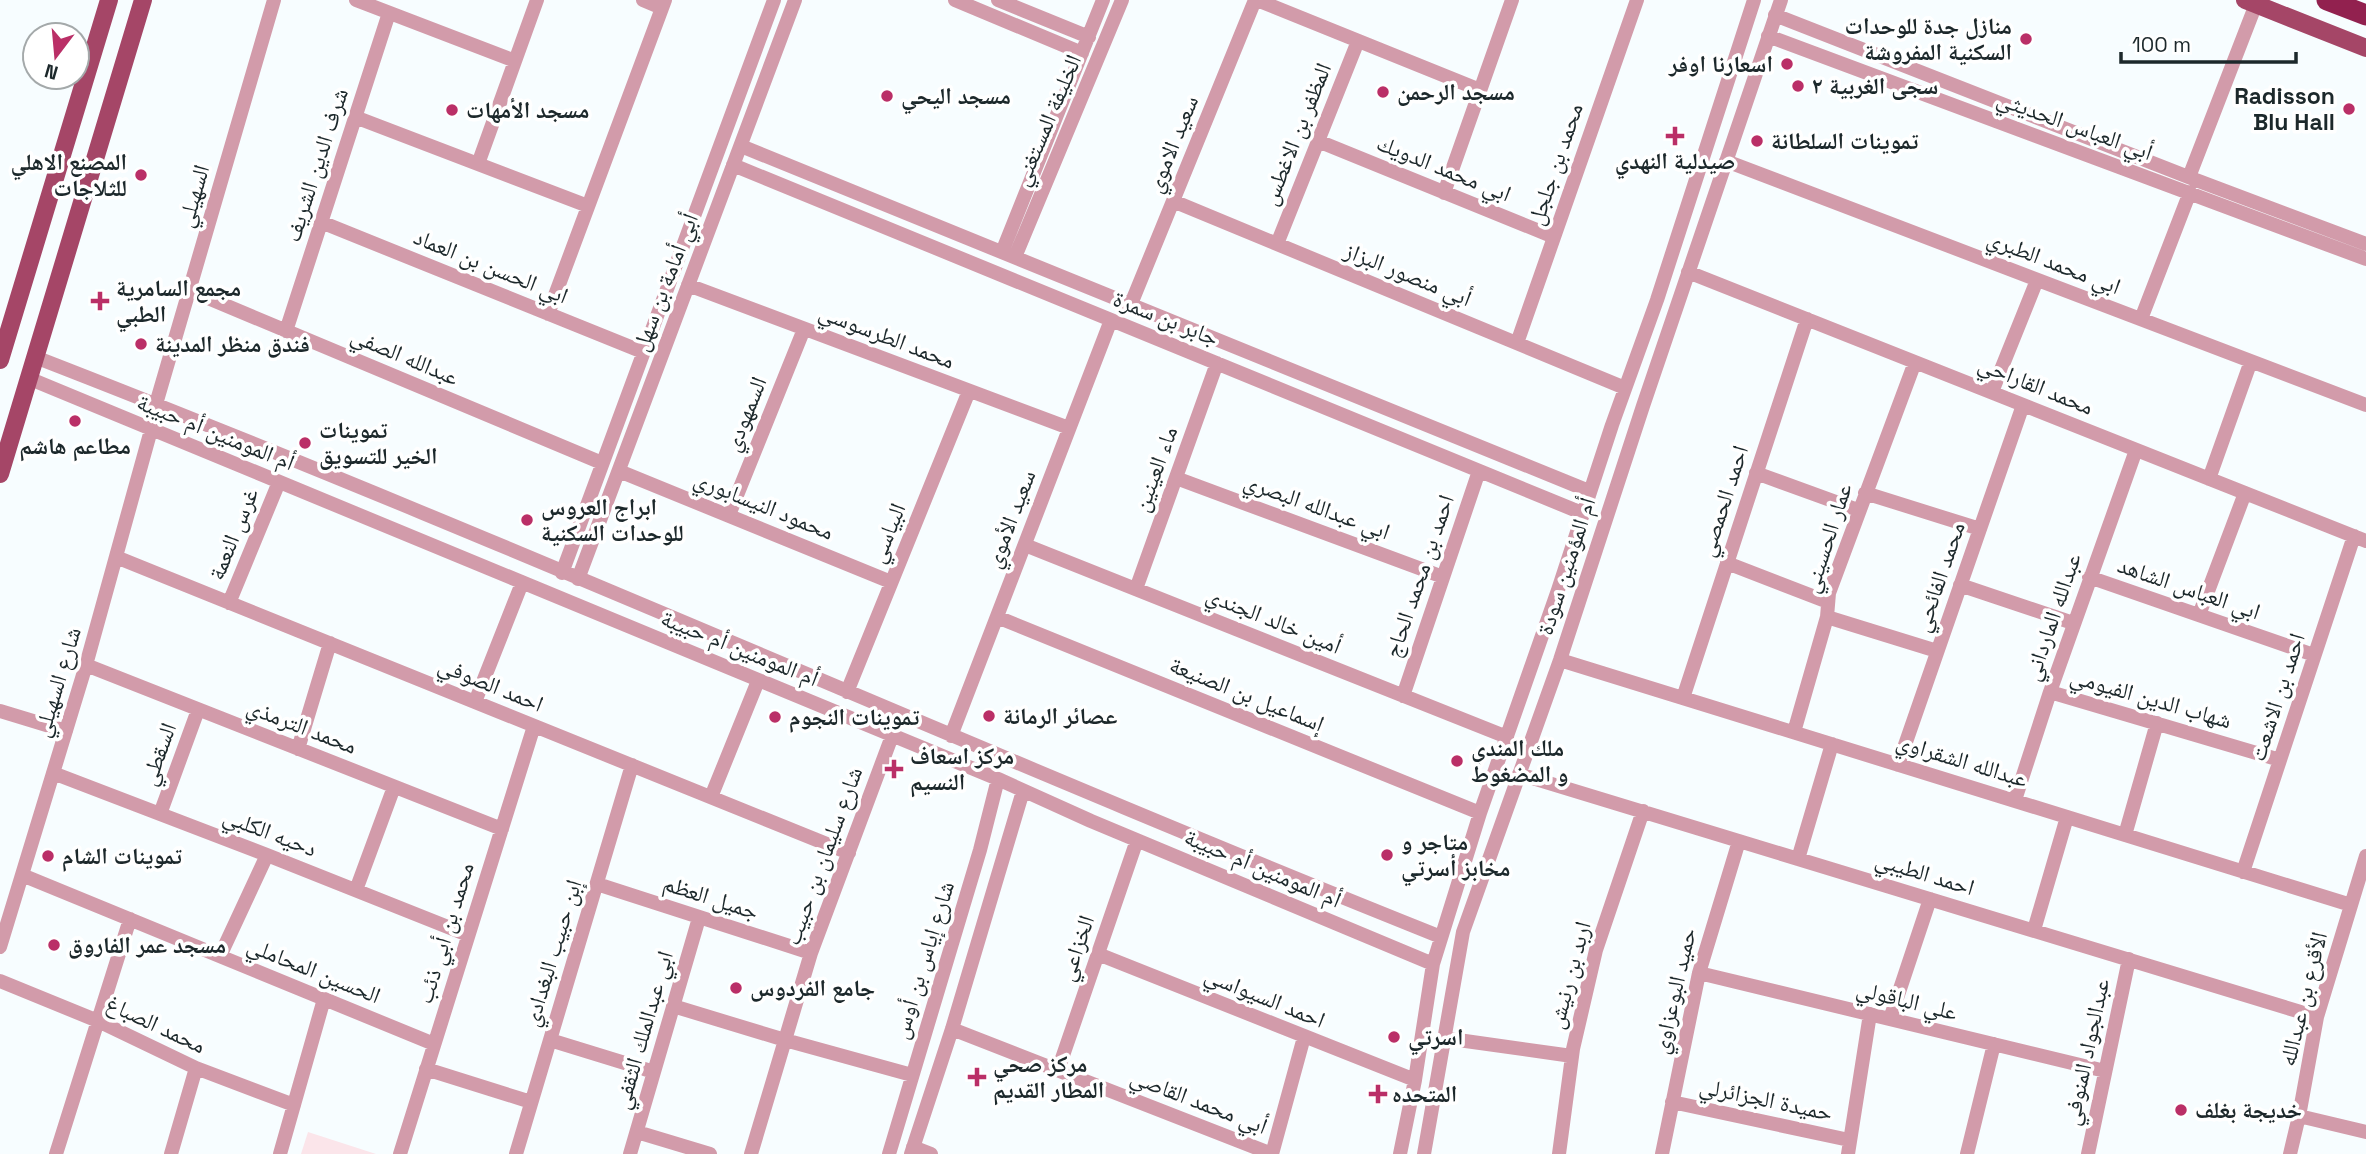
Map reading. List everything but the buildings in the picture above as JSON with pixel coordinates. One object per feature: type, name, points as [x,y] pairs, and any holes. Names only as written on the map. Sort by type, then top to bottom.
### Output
[{"type":"highway","points":[[2327,0],[2362,16]]},
{"type":"main road","points":[[0,360],[109,0]]},
{"type":"main road","points":[[0,474],[143,0]]},
{"type":"main road","points":[[2250,2],[2366,48]]},
{"type":"street","name":"السهيلي","points":[[156,404],[274,0]]},
{"type":"street","points":[[356,0],[515,61]]},
{"type":"street","points":[[478,164],[537,0]]},
{"type":"street","points":[[548,314],[664,4],[643,0]]},
{"type":"street","name":"أبي أمامة بن سهل","points":[[562,573],[774,0]]},
{"type":"street","name":"أبي أمامة بن سهل","points":[[578,579],[795,0]]},
{"type":"street","points":[[955,0],[1082,53]]},
{"type":"street","points":[[998,0],[1089,37]]},
{"type":"street","name":"الخليفة المستغني","points":[[1008,255],[1103,0]]},
{"type":"street","name":"الخليفة المستغني","points":[[1008,255],[1122,0]]},
{"type":"street","points":[[1256,0],[1480,90]]},
{"type":"street","name":"سعيد الاموي","points":[[1131,304],[1256,0]]},
{"type":"street","points":[[1444,193],[1512,0]]},
{"type":"street","name":"محمد بن جلجل","points":[[1517,343],[1637,0]]},
{"type":"street","name":"أم المؤمنين سودة","points":[[1400,1154],[1415,1080],[1433,964],[1441,937],[1589,491],[1657,300],[1754,0]]},
{"type":"street","name":"أم المؤمنين سودة","points":[[1424,1154],[1463,932],[1560,660],[1781,0]]},
{"type":"street","points":[[2141,319],[2190,185],[2250,2]]},
{"type":"street","name":"شرف الدين الشريف","points":[[286,331],[389,12]]},
{"type":"street","name":"أبي العباس الحديثي","points":[[1776,15],[2366,259]]},
{"type":"street","name":"أبي العباس الحديثي","points":[[1768,36],[2366,244]]},
{"type":"street","name":"المظفر بن الاغطس","points":[[1277,244],[1358,41]]},
{"type":"street","points":[[355,117],[588,206]]},
{"type":"street","name":"ابي محمد الدويك","points":[[1318,141],[1554,237]]},
{"type":"street","name":"جابر بن سمرة","points":[[741,146],[1589,491]]},
{"type":"street","name":"ابي محمد الطبري","points":[[1726,161],[2366,405]]},
{"type":"street","name":"جابر بن سمرة","points":[[733,165],[1582,513]]},
{"type":"street","name":"أبي منصور البزاز","points":[[1173,201],[1625,388]]},
{"type":"street","name":"ابي الحسن بن العماد","points":[[321,222],[643,352]]},
{"type":"street","name":"محمد القاراحي","points":[[1688,272],[2360,539]]},
{"type":"street","points":[[1992,392],[2037,280]]},
{"type":"street","name":"محمد الطرسوسي","points":[[688,285],[1069,428]]},
{"type":"street","name":"عبدالله الصفي","points":[[189,290],[602,463]]},
{"type":"street","name":"احمد الحمصي","points":[[1683,698],[1807,319]]},
{"type":"street","name":"سعيد الأموي","points":[[951,736],[1111,320]]},
{"type":"street","name":"السمهودي","points":[[729,515],[804,329]]},
{"type":"street","points":[[2209,479],[2251,361]]},
{"type":"street","name":"عمار الحسيني","points":[[1794,732],[1828,610],[1829,593],[1914,362]]},
{"type":"street","name":"ماء العينين","points":[[1136,589],[1217,363]]},
{"type":"street","name":"أم المومنين أم حبيبة","points":[[31,370],[156,404],[1227,851],[1441,937]]},
{"type":"street","name":"أم المومنين أم حبيبة","points":[[31,370],[152,429],[998,779],[1433,964]]},
{"type":"street","name":"البياسي","points":[[847,692],[969,391]]},
{"type":"street","name":"محمد الفائحي","points":[[1898,765],[2023,405]]},
{"type":"street","name":"شارع السهيلي","points":[[0,947],[86,665],[152,429]]},
{"type":"street","name":"عبدالله المارداني","points":[[2015,800],[2089,577],[2136,450]]},
{"type":"street","name":"محمود النيسابوري","points":[[619,471],[891,582]]},
{"type":"street","name":"احمد بن محمد الحاج","points":[[1403,695],[1479,471]]},
{"type":"street","points":[[1756,473],[1858,510]]},
{"type":"street","name":"ابي عبدالله البصري","points":[[1176,478],[1443,577]]},
{"type":"street","name":"غرس النعمة","points":[[229,603],[279,482]]},
{"type":"street","points":[[1865,493],[1980,529]]},
{"type":"street","points":[[2199,615],[2245,493]]},
{"type":"street","name":"احمد بن الاشعت","points":[[2243,872],[2314,655],[2360,539]]},
{"type":"street","name":"أمين خالد الجندي","points":[[1025,545],[1507,737]]},
{"type":"street","name":"احمد الصوفي","points":[[116,557],[849,853]]},
{"type":"street","points":[[1727,563],[1828,610],[1937,651]]},
{"type":"street","name":"ابي العباس الشاهد","points":[[2089,577],[2314,655]]},
{"type":"street","points":[[475,702],[522,583]]},
{"type":"street","points":[[1960,585],[2073,624]]},
{"type":"street","name":"إسماعيل بن الصنيعة","points":[[997,617],[1480,813]]},
{"type":"street","points":[[298,749],[330,643]]},
{"type":"street","name":"عبدالله الشقراوي","points":[[1560,660],[2243,872],[2357,903]]},
{"type":"street","name":"محمد الترمذي","points":[[86,665],[502,829]]},
{"type":"street","points":[[711,797],[758,681]]},
{"type":"street","name":"شهاب الدين الفيومي","points":[[2050,692],[2280,760]]},
{"type":"street","name":"السقطي","points":[[160,814],[198,710]]},
{"type":"street","points":[[0,711],[66,731]]},
{"type":"street","points":[[2125,835],[2157,723]]},
{"type":"street","name":"محمد بن أبي ذئب","points":[[400,1154],[534,726]]},
{"type":"street","name":"شارع سليمان بن حبيب","points":[[751,1154],[811,953],[892,736]]},
{"type":"street","points":[[1798,859],[1832,744]]},
{"type":"street","name":"إبن حبيب البغدادي","points":[[517,1153],[632,765]]},
{"type":"street","name":"دحيه الكلبي","points":[[53,774],[468,935]]},
{"type":"street","name":"احمد الطيبي","points":[[1519,774],[2317,1017]]},
{"type":"street","name":"شارع إياس بن أوس","points":[[889,1154],[980,850],[998,779]]},
{"type":"street","points":[[356,890],[394,787]]},
{"type":"street","name":"شارع إياس بن أوس","points":[[912,1150],[952,1029],[1023,791]]},
{"type":"street","name":"اربد بن رنيش","points":[[1559,1154],[1572,1056],[1597,950],[1643,811]]},
{"type":"street","points":[[2034,930],[2067,817]]},
{"type":"street","name":"الخزاعي","points":[[1058,1070],[1137,840]]},
{"type":"street","name":"حميد البوعزاوي","points":[[1662,1154],[1699,973],[1739,841]]},
{"type":"street","points":[[220,956],[267,855]]},
{"type":"street","name":"الأقرع بن عبدالله","points":[[2290,1154],[2317,1017],[2357,903],[2366,856]]},
{"type":"street","name":"الحسين المحاملي","points":[[22,875],[434,1044]]},
{"type":"street","name":"جميل العظم","points":[[597,884],[811,953]]},
{"type":"street","points":[[1890,1019],[1930,899]]},
{"type":"street","name":"ابي عبدالملك الثقفي","points":[[630,1154],[699,918]]},
{"type":"street","points":[[56,1154],[130,919]]},
{"type":"street","name":"احمد السيواسي","points":[[1098,954],[1415,1080]]},
{"type":"street","name":"عبدالجواد المنوفي","points":[[2088,1154],[2129,959]]},
{"type":"street","name":"علي الباقولي","points":[[1699,973],[2105,1071]]},
{"type":"street","name":"محمد الصباغ","points":[[0,981],[98,1021],[196,1068],[294,1105]]},
{"type":"street","points":[[280,1154],[324,999]]},
{"type":"street","points":[[673,1006],[785,1041],[912,1075]]},
{"type":"street","points":[[1849,1147],[1870,1014]]},
{"type":"street","name":"أبي محمد القاصي","points":[[952,1029],[1272,1154]]},
{"type":"street","points":[[1272,1154],[1304,1037]]},
{"type":"street","points":[[1444,1038],[1572,1056]]},
{"type":"street","points":[[550,1040],[654,1072]]},
{"type":"street","points":[[1967,1154],[1994,1044]]},
{"type":"street","points":[[171,1154],[196,1068]]},
{"type":"street","points":[[426,1069],[531,1102]]},
{"type":"street","name":"حميدة الجزائرلي","points":[[1672,1102],[1849,1147]]},
{"type":"street","points":[[2299,1116],[2366,1132]]},
{"type":"street","points":[[637,1132],[710,1154]]},
{"type":"street","points":[[912,1150],[931,1154]]},
{"type":"shaded area","points":[[308,1132],[376,1154],[301,1154]]},
{"type":"place","name":"منازل جدة للوحدات السكنية المفروشة","points":[[2026,39]]},
{"type":"place","name":"اسعارنا اوفر","points":[[1787,64]]},
{"type":"place","name":"سجى الغربية ٢","points":[[1798,86]]},
{"type":"place","name":"مسجد الرحمن","points":[[1383,92]]},
{"type":"place","name":"مسجد اليحي","points":[[887,96]]},
{"type":"place","name":"Radisson Blu Hall","points":[[2349,109]]},
{"type":"place","name":"مسجد الأمهات","points":[[452,110]]},
{"type":"place","name":"صيدلية النهدي","points":[[1675,136]]},
{"type":"place","name":"تموينات السلطانة","points":[[1757,141]]},
{"type":"place","name":"المصنع الاهلي للثلاجات","points":[[141,175]]},
{"type":"place","name":"مجمع السامرية الطبي","points":[[100,301]]},
{"type":"place","name":"فندق منظر المدينة","points":[[141,344]]},
{"type":"place","name":"مطاعم هاشم","points":[[75,421]]},
{"type":"place","name":"تموينات الخير للتسويق","points":[[305,443]]},
{"type":"place","name":"ابراج العروس للوحدات السكنية","points":[[527,520]]},
{"type":"place","name":"عصائر الرمانة","points":[[989,716]]},
{"type":"place","name":"تموينات النجوم","points":[[775,717]]},
{"type":"place","name":"ملك المندي و المضغوط","points":[[1457,761]]},
{"type":"place","name":"مركز اسعاف النسيم","points":[[894,769]]},
{"type":"place","name":"متاجر و مخابز أسرتي","points":[[1387,855]]},
{"type":"place","name":"تموينات الشام","points":[[48,856]]},
{"type":"place","name":"مسجد عمر الفاروق","points":[[54,945]]},
{"type":"place","name":"جامع الفردوس","points":[[736,988]]},
{"type":"place","name":"اسرتي","points":[[1394,1037]]},
{"type":"place","name":"مركز صحي المطار القديم","points":[[977,1077]]},
{"type":"place","name":"المتحده","points":[[1378,1094]]},
{"type":"place","name":"خديجة بغلف","points":[[2181,1110]]}]
